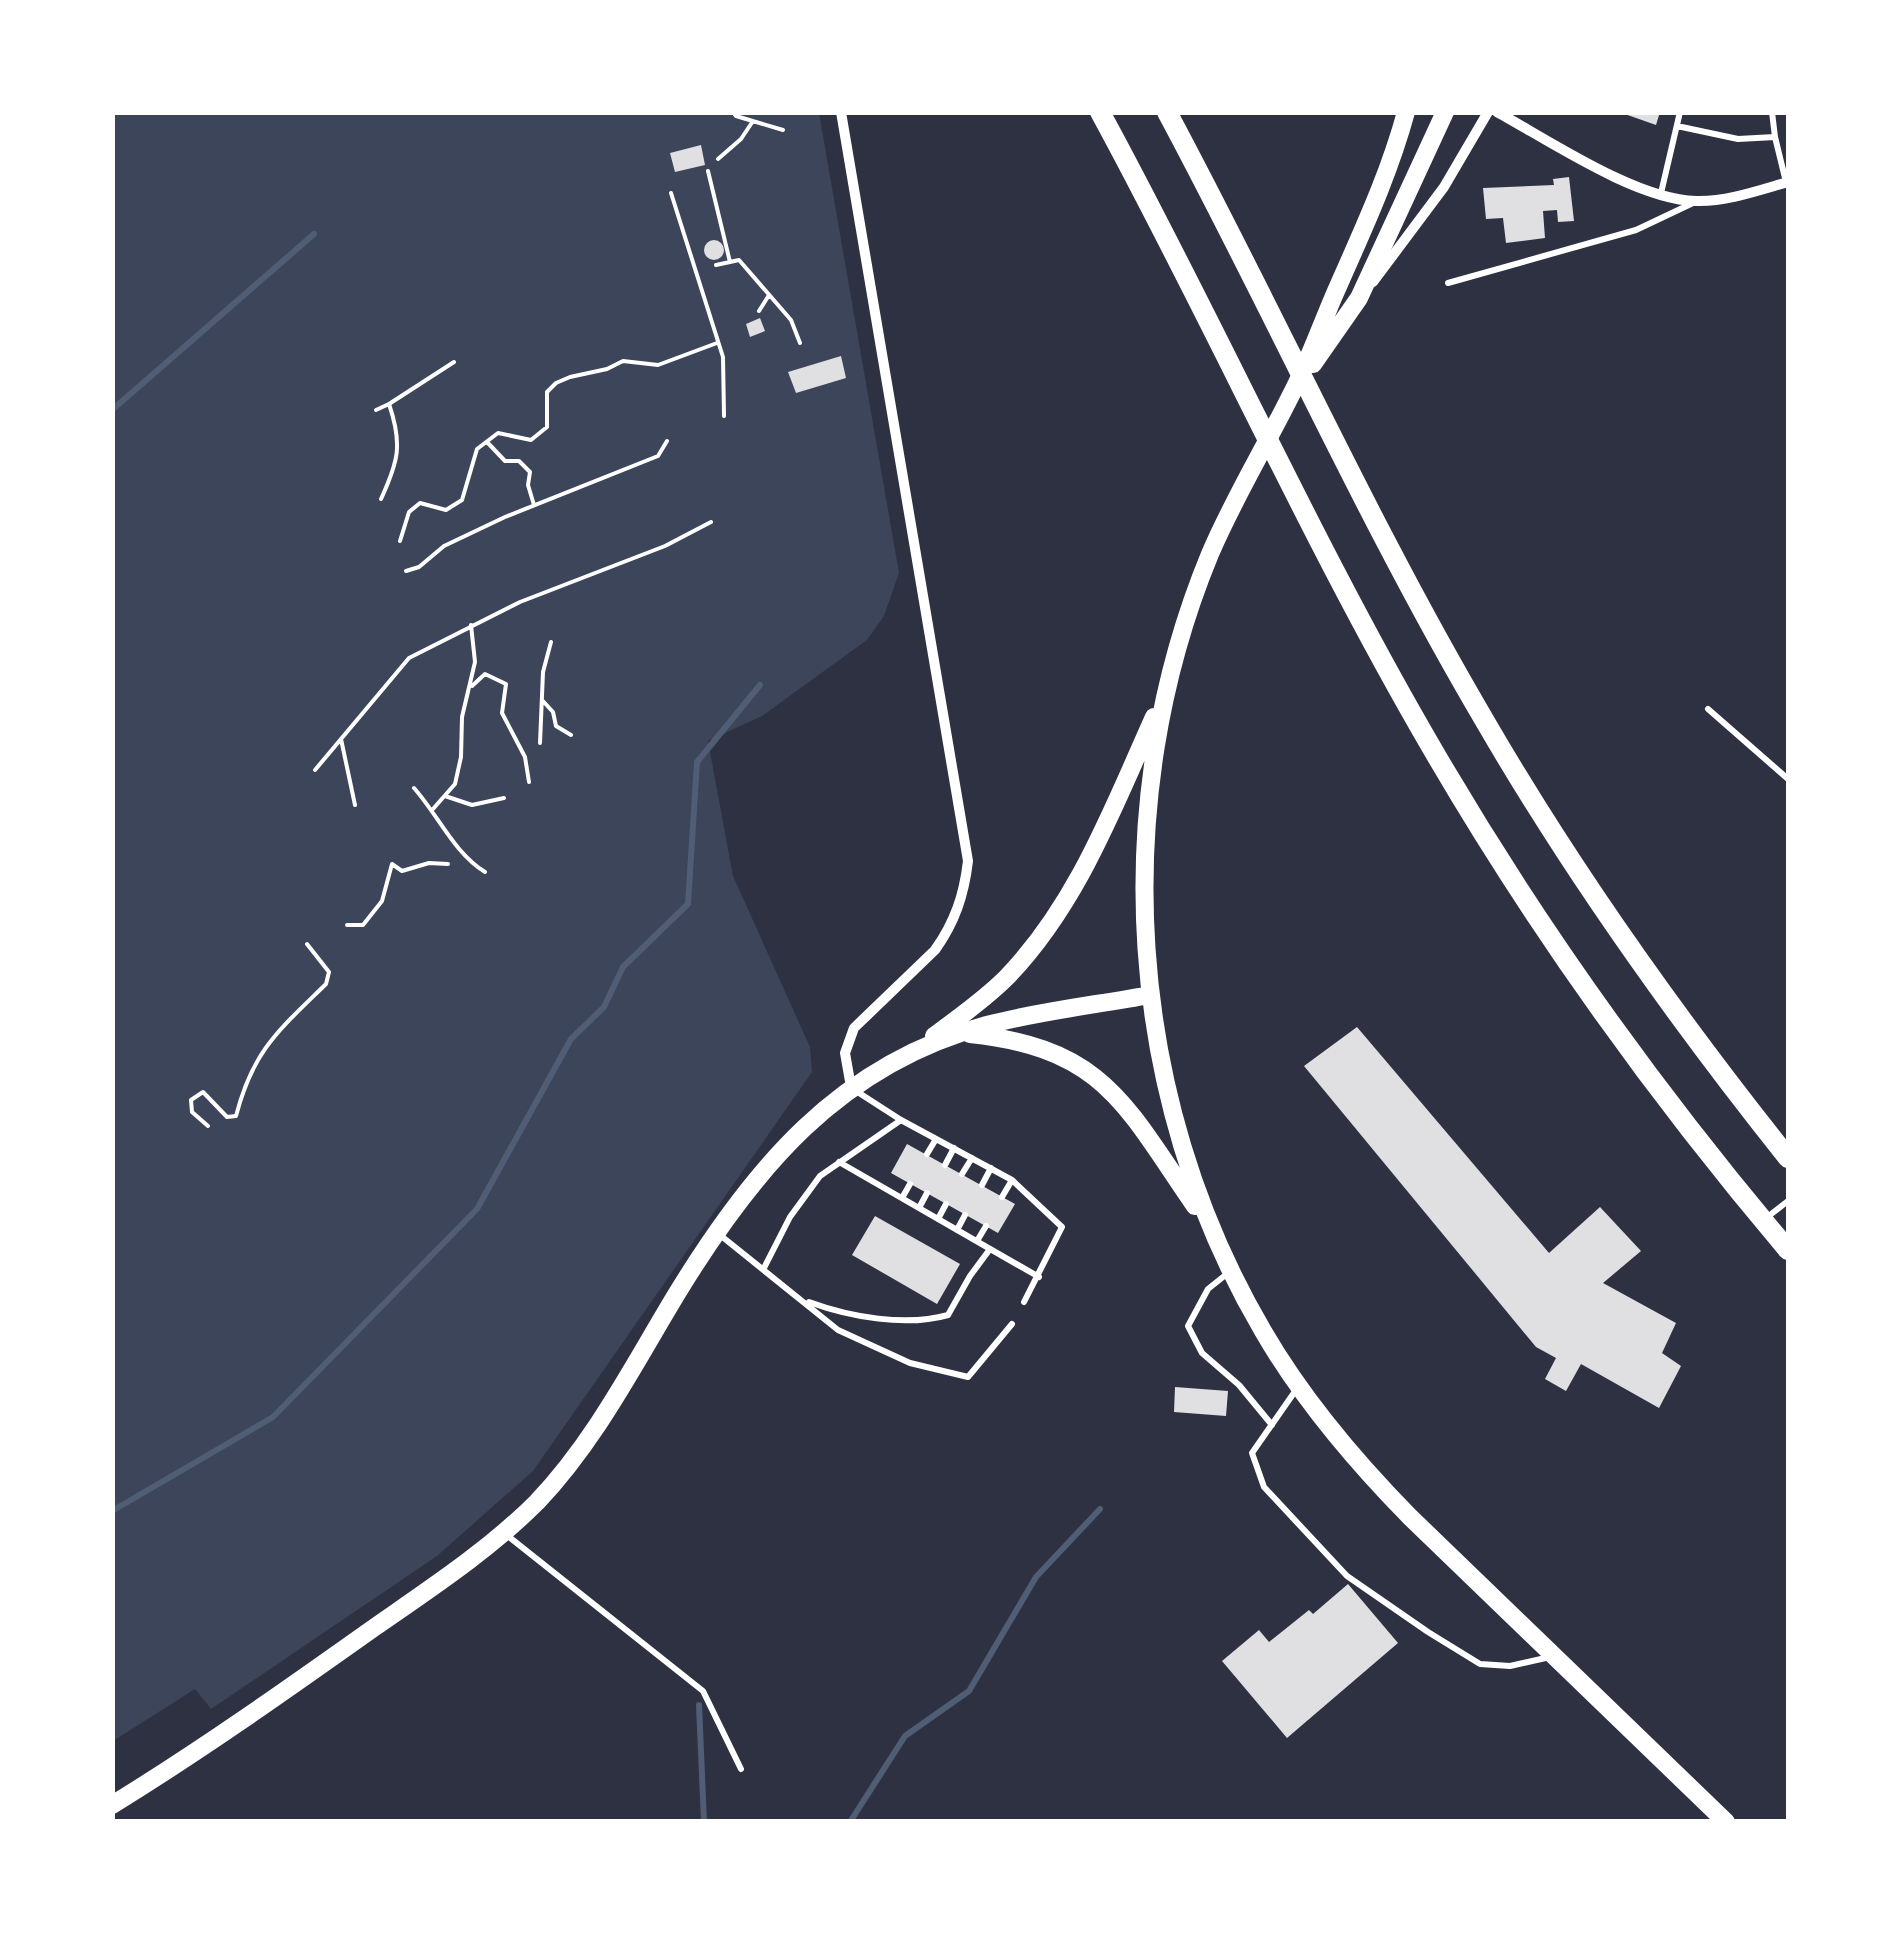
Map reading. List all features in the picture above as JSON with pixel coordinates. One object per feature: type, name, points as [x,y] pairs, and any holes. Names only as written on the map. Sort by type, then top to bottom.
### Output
[{"type":"highway","points":[[1100,112],[1398,690],[1505,867],[1622,1038],[1788,1250]]},
{"type":"highway","points":[[1167,112],[1450,661],[1546,821],[1670,1003],[1788,1158]]},
{"type":"main road","points":[[1406,112],[1373,211],[1292,393],[1211,552],[1181,634],[1155,752],[1145,839],[1145,939],[1158,1046],[1180,1139],[1215,1235],[1262,1330],[1298,1386],[1386,1493],[1726,1822]]},
{"type":"main road","points":[[1292,393],[1360,298],[1444,112]]},
{"type":"main road","points":[[112,1805],[219,1738],[456,1569],[540,1498],[597,1427],[717,1232],[782,1149],[851,1087],[916,1049],[991,992],[1042,935],[1089,860],[1167,690]]},
{"type":"main road","points":[[916,1049],[1011,1019],[1150,996]]},
{"type":"main road","points":[[960,1033],[1044,1047],[1091,1072],[1119,1099],[1215,1235]]},
{"type":"street","points":[[842,112],[968,861],[960,902],[935,950],[854,1028],[845,1053],[851,1087]]},
{"type":"street","points":[[1360,298],[1444,187],[1488,112]]},
{"type":"street","points":[[1497,112],[1628,183],[1660,194],[1697,202],[1787,182]]},
{"type":"lane","points":[[1660,194],[1680,112]]},
{"type":"lane","points":[[1772,112],[1787,182]]},
{"type":"lane","points":[[1677,126],[1738,139],[1775,137]]},
{"type":"lane","points":[[1448,283],[1636,230],[1697,202]]},
{"type":"lane","points":[[1708,709],[1788,779]]},
{"type":"lane","points":[[851,1087],[901,1120],[1012,1180],[1062,1227],[1024,1302]]},
{"type":"lane","points":[[764,1268],[790,1217],[820,1176],[901,1120]]},
{"type":"lane","points":[[927,1154],[936,1139]]},
{"type":"lane","points":[[945,1164],[954,1148]]},
{"type":"lane","points":[[962,1174],[972,1158]]},
{"type":"lane","points":[[839,1162],[1039,1277]]},
{"type":"lane","points":[[982,1185],[991,1168]]},
{"type":"lane","points":[[1002,1197],[1012,1180]]},
{"type":"lane","points":[[902,1198],[910,1184]]},
{"type":"lane","points":[[919,1208],[927,1194]]},
{"type":"lane","points":[[1763,1220],[1788,1201]]},
{"type":"lane","points":[[938,1219],[946,1204]]},
{"type":"lane","points":[[957,1230],[966,1215]]},
{"type":"lane","points":[[977,1242],[986,1226]]},
{"type":"lane","points":[[717,1232],[838,1330],[910,1363],[968,1377],[1012,1324]]},
{"type":"lane","points":[[803,1300],[835,1312],[927,1321],[948,1315],[990,1249]]},
{"type":"lane","points":[[1232,1270],[1208,1289],[1188,1326],[1202,1353],[1239,1384],[1272,1425]]},
{"type":"lane","points":[[1298,1386],[1252,1453],[1264,1487],[1347,1576],[1480,1664],[1510,1666],[1554,1656]]},
{"type":"lane","points":[[503,1532],[703,1691],[741,1769]]},
{"type":"path","points":[[734,112],[784,130]]},
{"type":"path","points":[[718,160],[741,140],[753,121]]},
{"type":"path","points":[[708,171],[730,262]]},
{"type":"path","points":[[671,193],[723,357],[724,416]]},
{"type":"path","points":[[716,266],[738,260],[791,320],[800,343]]},
{"type":"path","points":[[760,311],[769,296]]},
{"type":"path","points":[[400,541],[409,512],[420,502],[446,510],[462,500],[477,449],[486,442],[498,433],[531,440],[546,428],[547,392],[556,382],[624,361],[658,365],[717,342]]},
{"type":"path","points":[[376,410],[454,362]]},
{"type":"path","points":[[380,500],[396,466],[399,433],[390,404]]},
{"type":"path","points":[[406,570],[419,567],[444,546],[534,505],[658,456],[667,441]]},
{"type":"path","points":[[486,442],[505,461],[519,461],[530,472],[528,485],[534,505]]},
{"type":"path","points":[[315,770],[408,658],[471,625],[665,546],[711,522]]},
{"type":"path","points":[[433,809],[456,784],[462,757],[462,716],[475,662],[471,625]]},
{"type":"path","points":[[540,744],[543,672],[551,642]]},
{"type":"path","points":[[472,686],[485,674],[506,684],[502,713],[525,758],[529,782]]},
{"type":"path","points":[[542,700],[553,712],[556,726],[571,735]]},
{"type":"path","points":[[341,739],[355,805]]},
{"type":"path","points":[[414,788],[468,862],[484,872]]},
{"type":"path","points":[[445,796],[472,805],[504,798]]},
{"type":"path","points":[[347,925],[363,925],[382,901],[392,864],[402,870],[430,863],[448,864]]},
{"type":"path","points":[[208,1126],[192,1112],[190,1100],[203,1092],[227,1117],[236,1116],[245,1081],[269,1040],[326,984],[328,972],[307,944]]},
{"type":"shaded area","points":[[113,113],[819,113],[899,573],[884,616],[867,640],[762,716],[708,741],[733,876],[810,1047],[812,1072],[533,1471],[437,1556],[211,1709],[195,1689],[113,1741]]},
{"type":"building","points":[[1619,112],[1660,112],[1656,125]]},
{"type":"building","points":[[701,145],[705,165],[675,172],[670,153]]},
{"type":"building","points":[[1569,177],[1574,221],[1558,222],[1557,210],[1543,211],[1545,238],[1506,243],[1503,218],[1486,219],[1483,188],[1554,185],[1553,179]]},
{"type":"building","points":[[714,240],[724,250],[714,260],[704,250]]},
{"type":"building","points":[[760,318],[765,331],[750,337],[746,324]]},
{"type":"building","points":[[841,356],[846,378],[796,393],[788,372]]},
{"type":"building","points":[[1357,1027],[1549,1253],[1600,1207],[1641,1251],[1603,1283],[1676,1323],[1662,1353],[1681,1366],[1659,1408],[1581,1364],[1566,1391],[1545,1379],[1556,1358],[1536,1347],[1304,1066]]},
{"type":"building","points":[[907,1144],[1015,1204],[998,1233],[891,1173]]},
{"type":"building","points":[[875,1216],[960,1264],[937,1304],[852,1255]]},
{"type":"building","points":[[1175,1387],[1228,1391],[1226,1416],[1174,1412]]},
{"type":"building","points":[[1348,1584],[1398,1643],[1287,1738],[1222,1661],[1259,1630],[1269,1642],[1309,1610],[1313,1614]]},
{"type":"waterway","points":[[112,410],[314,234]]},
{"type":"waterway","points":[[112,1511],[273,1417],[477,1209],[571,1039],[604,1007],[623,967],[688,904],[697,762],[760,685]]},
{"type":"waterway","points":[[850,1822],[905,1736],[969,1691],[1036,1577],[1100,1509]]},
{"type":"waterway","points":[[699,1705],[704,1822]]}]
